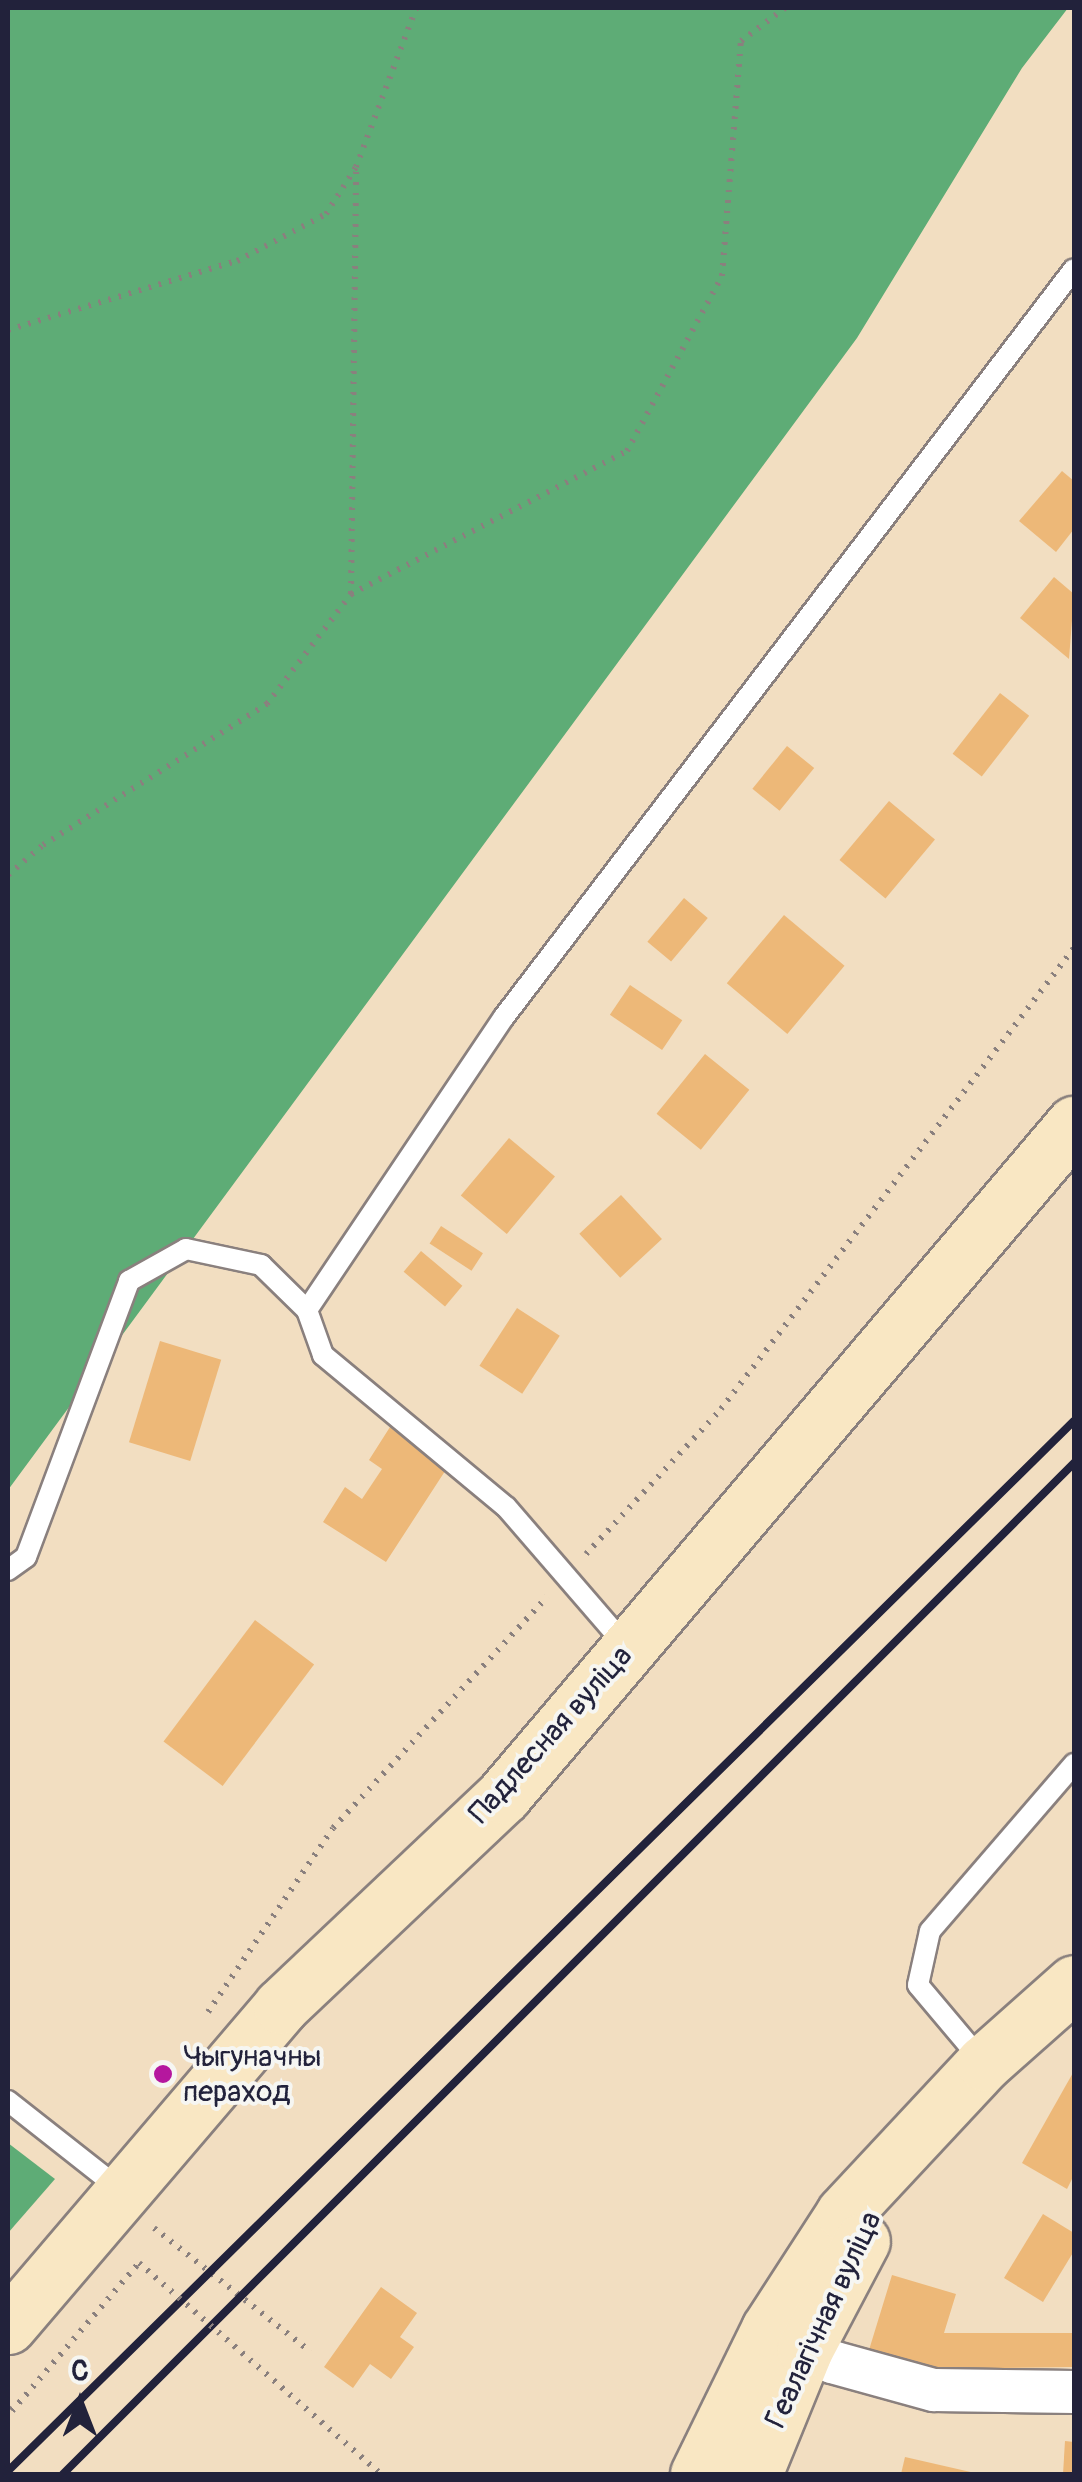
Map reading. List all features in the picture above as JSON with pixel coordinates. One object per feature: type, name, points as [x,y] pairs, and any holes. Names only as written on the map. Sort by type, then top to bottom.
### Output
[{"type":"street","name":"Падлесная вуліца","points":[[8,2326],[128,2202],[281,2006],[503,1796],[1074,1124]]},
{"type":"street","name":"Геалагічная вуліца","points":[[698,2474],[787,2339],[868,2230],[890,2164],[984,2063],[1074,1983]]},
{"type":"street","name":"Геалагічная вуліца","points":[[754,2474],[787,2339]]},
{"type":"street","points":[[787,2339],[934,2390],[1074,2392]]},
{"type":"lane","points":[[307,1310],[504,1017],[1074,269]]},
{"type":"lane","points":[[8,1570],[26,1558],[128,1280],[186,1249],[261,1265],[307,1310],[323,1355],[506,1507],[628,1648]]},
{"type":"lane","points":[[984,2063],[918,1985],[930,1931],[1074,1764]]},
{"type":"lane","points":[[8,2100],[128,2202]]},
{"type":"path","points":[[8,330],[237,261],[326,214],[356,168],[416,8]]},
{"type":"path","points":[[8,874],[42,845],[268,704],[351,594],[627,451],[722,276],[742,41],[785,8]]},
{"type":"path","points":[[351,594],[356,168]]},
{"type":"path","points":[[201,2022],[332,1828],[720,1409],[1074,948]]},
{"type":"path","points":[[128,2202],[310,2352]]},
{"type":"path","points":[[8,2408],[12,2411],[139,2263],[381,2474]]},
{"type":"green space","points":[[8,8],[1068,8],[1022,68],[857,338],[8,1490]]},
{"type":"green space","points":[[8,2143],[55,2179],[8,2233]]},
{"type":"building","points":[[1062,471],[1074,481],[1074,529],[1056,552],[1019,521]]},
{"type":"building","points":[[1054,577],[1074,594],[1069,659],[1020,618]]},
{"type":"building","points":[[1000,693],[1029,716],[982,776],[953,754]]},
{"type":"building","points":[[787,746],[814,768],[780,811],[752,789]]},
{"type":"building","points":[[889,801],[935,840],[885,899],[840,860]]},
{"type":"building","points":[[684,898],[708,918],[671,962],[647,942]]},
{"type":"building","points":[[784,915],[845,966],[787,1034],[727,983]]},
{"type":"building","points":[[630,985],[682,1020],[662,1050],[610,1015]]},
{"type":"building","points":[[705,1054],[749,1090],[701,1150],[657,1114]]},
{"type":"building","points":[[509,1138],[555,1177],[507,1234],[461,1195]]},
{"type":"building","points":[[621,1195],[662,1239],[620,1278],[579,1234]]},
{"type":"building","points":[[441,1226],[483,1253],[471,1271],[430,1244]]},
{"type":"building","points":[[421,1251],[462,1286],[445,1306],[404,1272]]},
{"type":"building","points":[[517,1308],[560,1336],[522,1394],[479,1366]]},
{"type":"building","points":[[160,1341],[221,1360],[190,1461],[129,1442]]},
{"type":"building","points":[[390,1427],[449,1465],[386,1562],[323,1522],[345,1487],[362,1499],[382,1469],[369,1460]]},
{"type":"building","points":[[255,1620],[314,1665],[223,1786],[164,1741]]},
{"type":"building","points":[[1074,2071],[1074,2175],[1067,2189],[1022,2163]]},
{"type":"building","points":[[1043,2214],[1074,2233],[1074,2251],[1043,2302],[1004,2278]]},
{"type":"building","points":[[892,2275],[956,2294],[944,2333],[1074,2333],[1074,2367],[933,2369],[869,2350]]},
{"type":"building","points":[[381,2287],[417,2313],[400,2337],[414,2347],[391,2379],[370,2364],[353,2388],[324,2367]]},
{"type":"building","points":[[1065,2441],[1074,2442],[1074,2474],[1063,2474]]},
{"type":"building","points":[[905,2457],[975,2473],[975,2474],[901,2474]]},
{"type":"railway","points":[[8,2471],[1074,1421]]},
{"type":"railway","points":[[63,2474],[1074,1463]]},
{"type":"place","name":"Чыгуначны пераход","points":[[163,2074]]}]
